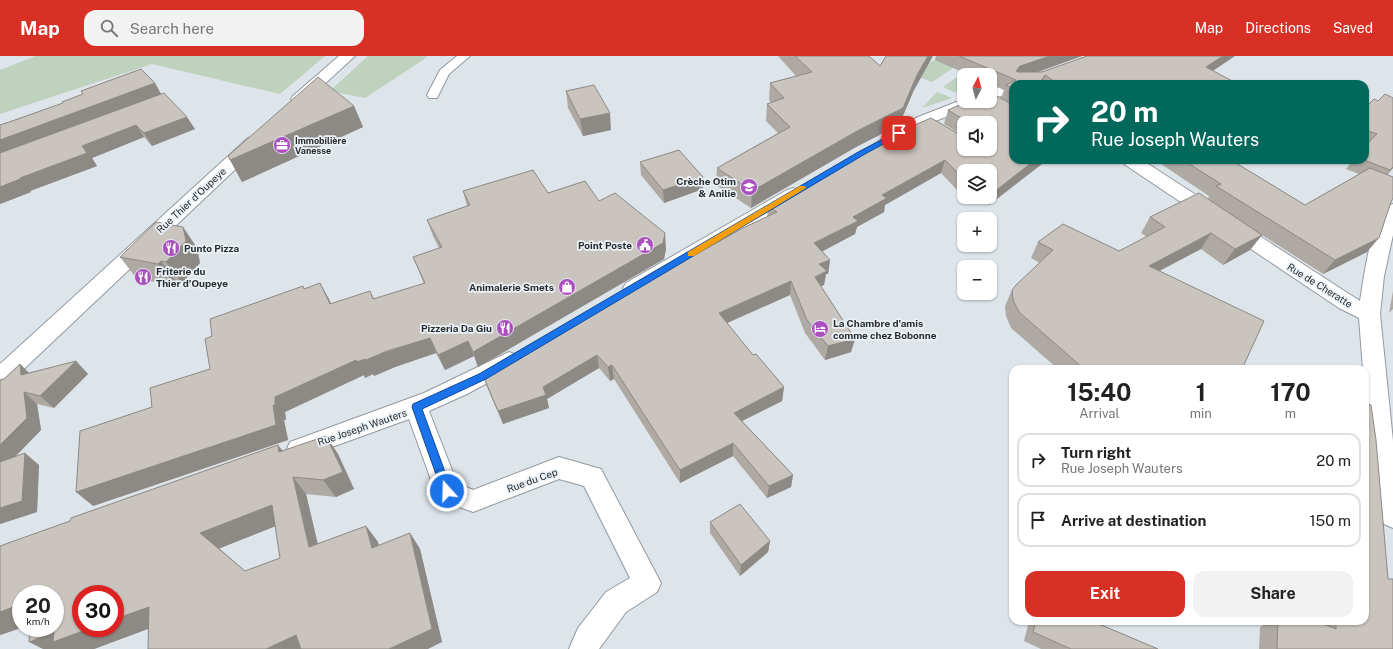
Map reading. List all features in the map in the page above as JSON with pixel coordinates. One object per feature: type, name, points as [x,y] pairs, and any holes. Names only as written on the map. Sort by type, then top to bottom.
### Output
[{"type":"street","points":[[286,112],[348,56]]},
{"type":"street","points":[[997,93],[1009,88]]},
{"type":"street","points":[[870,149],[924,120],[957,107]]},
{"type":"street","points":[[924,120],[944,132]]},
{"type":"street","name":"Rue Thier d'Oupeye","points":[[0,378],[264,132]]},
{"type":"street","name":"Rue de Cheratte","points":[[1136,164],[1346,303],[1369,314]]},
{"type":"street","points":[[616,298],[810,184]]},
{"type":"street","points":[[1392,509],[1382,452],[1369,314],[1374,276],[1383,236],[1393,210]]},
{"type":"street","name":"Rue Joseph Wauters","points":[[277,456],[416,407],[483,377],[528,350]]},
{"type":"street","name":"Rue du Cep","points":[[416,407],[447,491],[474,501],[559,468],[592,476],[647,583],[616,602],[588,638],[584,649]]},
{"type":"lane","points":[[433,95],[444,72],[464,56]]},
{"type":"green space","points":[[36,56],[325,56],[280,94],[152,64],[0,114],[0,70]]},
{"type":"green space","points":[[368,56],[427,56],[365,98],[330,91]]},
{"type":"green space","points":[[937,59],[953,68],[932,82],[919,77],[921,60],[931,62]]},
{"type":"green space","points":[[957,77],[957,92],[954,92],[943,87]]},
{"type":"green space","points":[[937,92],[952,98],[922,108]]},
{"type":"building","points":[[795,56],[869,56],[880,66],[886,56],[928,56],[917,75],[903,108],[859,130],[752,191],[717,168],[790,127],[767,104],[784,98],[770,83],[812,72]]},
{"type":"building","points":[[959,56],[1050,56],[1020,66],[1016,71],[1042,72],[1087,56],[1223,56],[1206,67],[1230,80],[1052,80],[1045,75],[1042,80],[1016,80],[997,72],[997,68],[988,68]]},
{"type":"building","points":[[141,69],[155,83],[0,140],[0,125],[63,103],[62,102],[83,94],[81,91]]},
{"type":"building","points":[[318,77],[354,106],[230,160],[228,156]]},
{"type":"building","points":[[594,85],[610,113],[580,119],[566,91]]},
{"type":"building","points":[[164,93],[187,117],[144,133],[136,125],[82,146],[87,153],[0,187],[0,153]]},
{"type":"building","points":[[1385,94],[1393,98],[1393,167],[1390,170],[1369,162],[1369,142],[1377,134],[1369,131],[1369,104],[1374,99],[1378,101]]},
{"type":"building","points":[[997,96],[1009,103],[1009,164],[1030,164],[997,190],[997,164],[957,164],[957,172],[945,160],[882,195],[887,198],[853,217],[858,221],[814,243],[830,260],[819,264],[827,271],[815,277],[855,339],[828,346],[807,320],[791,281],[719,313],[753,355],[756,354],[784,387],[734,413],[793,475],[769,486],[733,443],[680,470],[612,365],[608,367],[597,355],[543,387],[546,395],[498,411],[482,373],[658,270],[657,276],[743,228],[777,212],[768,206],[892,133],[892,135],[931,118],[957,133],[957,156],[997,156],[997,116],[958,116],[948,110],[957,106],[957,108],[997,108]]},
{"type":"building","points":[[679,150],[703,177],[663,190],[640,162]]},
{"type":"building","points":[[1189,164],[1238,164],[1305,205],[1370,168],[1393,177],[1393,198],[1379,238],[1335,260],[1216,186],[1221,184]]},
{"type":"building","points":[[533,170],[548,193],[585,181],[599,201],[615,193],[665,233],[663,243],[473,352],[468,341],[438,355],[430,338],[387,351],[366,360],[357,362],[356,360],[275,397],[275,405],[273,405],[276,425],[76,492],[80,431],[152,407],[150,388],[210,369],[205,339],[212,336],[210,319],[303,286],[304,289],[320,283],[330,304],[370,291],[373,299],[425,283],[413,257],[442,247],[427,220],[470,205],[463,191]]},
{"type":"building","points":[[1199,193],[1262,235],[1235,249],[1211,233],[1149,266],[1264,321],[1244,365],[1080,365],[1019,312],[1013,300],[1012,290],[1053,250],[1038,242],[1063,224],[1119,251],[1165,227],[1150,217]]},
{"type":"building","points":[[156,222],[183,227],[186,241],[166,262],[161,261],[158,264],[120,257]]},
{"type":"building","points":[[76,361],[40,396],[24,392],[27,418],[0,445],[0,380],[4,379],[20,364],[21,375]]},
{"type":"building","points":[[1369,405],[1371,405],[1376,440],[1388,579],[1393,579],[1393,649],[1277,649],[1278,625],[1326,625],[1336,629],[1336,625],[1369,625]]},
{"type":"building","points":[[326,436],[343,472],[323,480],[293,477],[309,547],[366,526],[372,548],[410,533],[432,629],[389,649],[301,649],[296,635],[266,649],[148,649],[149,607],[124,616],[124,585],[72,585],[72,635],[53,642],[54,637],[64,637],[64,585],[12,585],[12,607],[0,612],[0,546],[70,521],[71,518],[278,445],[279,452]],"holes":[[[272,505],[280,558],[245,571],[200,533]]]},
{"type":"building","points":[[25,453],[22,501],[0,508],[0,462]]},
{"type":"building","points":[[740,504],[770,541],[741,565],[710,522]]},
{"type":"building","points":[[1035,625],[1101,625],[1158,649],[1071,649],[1033,632]]},
{"type":"building","points":[[29,637],[42,637],[29,642]]},
{"type":"slow traffic","points":[[691,254],[802,188]]},
{"type":"place","name":"Immobilière Vanesse","points":[[282,145]]},
{"type":"place","name":"Crèche Otim & Anilie","points":[[749,187]]},
{"type":"place","name":"Point Poste","points":[[645,245]]},
{"type":"place","name":"Punto Pizza","points":[[171,248]]},
{"type":"place","name":"Friterie du Thier d'Oupeye","points":[[143,277]]},
{"type":"place","name":"Animalerie Smets","points":[[567,287]]},
{"type":"place","name":"Pizzeria Da Giu","points":[[505,328]]},
{"type":"place","name":"La Chambre d'amis comme chez Bobonne","points":[[820,329]]},
{"type":"route","points":[[447,491],[416,407],[483,377],[863,152],[899,133]]}]
